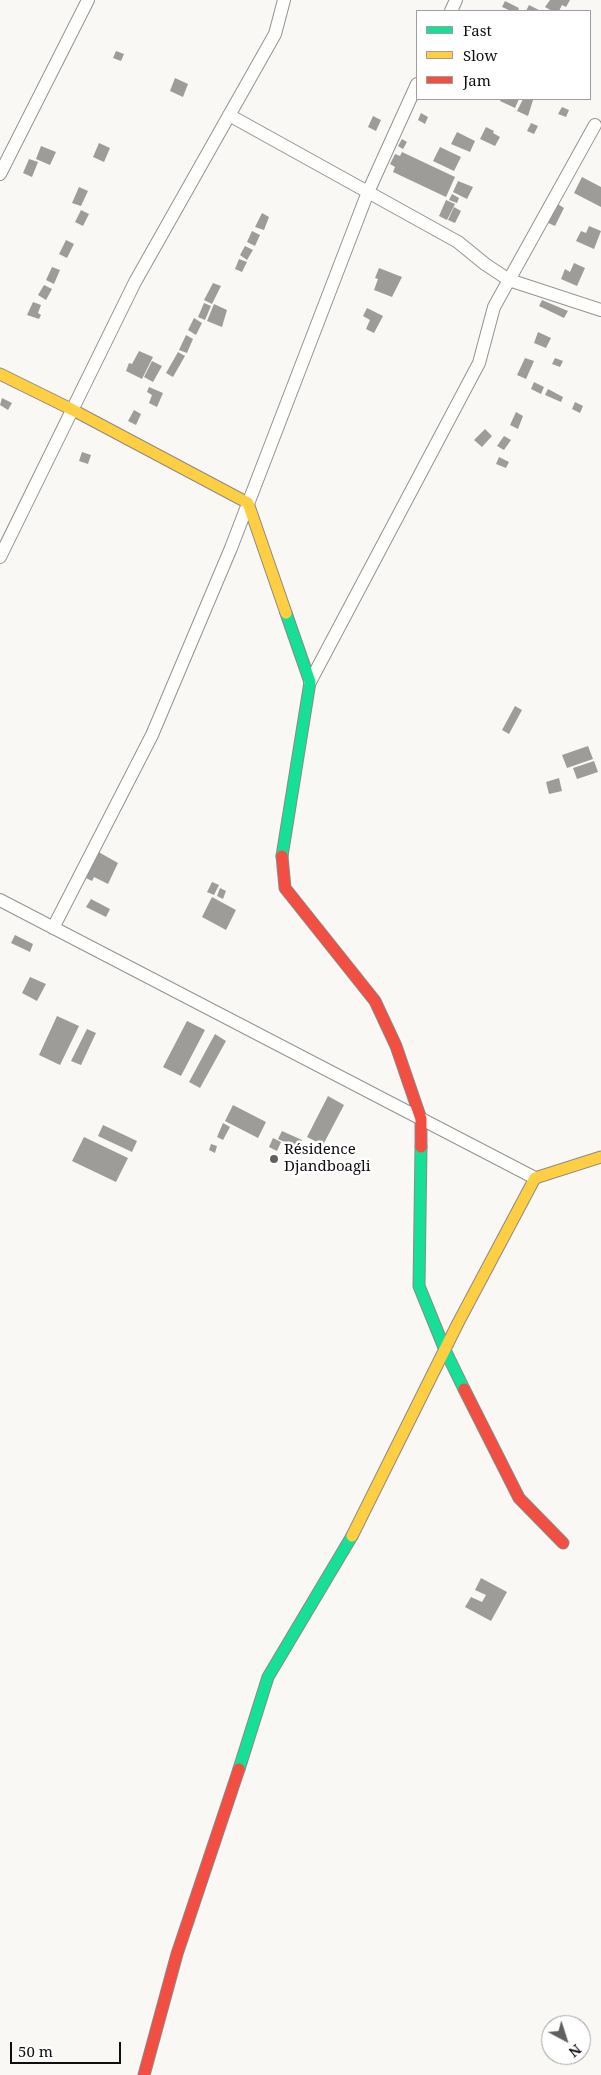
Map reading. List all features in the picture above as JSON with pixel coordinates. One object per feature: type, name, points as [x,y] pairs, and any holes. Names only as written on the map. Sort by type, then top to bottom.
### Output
[{"type":"street","points":[[0,174],[88,0]]},
{"type":"street","points":[[0,557],[135,282],[275,34],[284,0]]},
{"type":"street","points":[[53,928],[152,734],[231,548],[368,192],[416,86]]},
{"type":"street","points":[[229,116],[458,242],[485,264],[509,280],[601,310]]},
{"type":"street","points":[[563,1543],[519,1498],[445,1350],[419,1286],[421,1119],[396,1046],[375,1001],[284,888],[282,856],[310,682],[479,364],[494,307],[595,125]]},
{"type":"street","points":[[0,374],[73,410],[248,503],[310,682]]},
{"type":"street","points":[[0,900],[535,1178]]},
{"type":"street","points":[[144,2075],[177,1954],[220,1830],[268,1677],[353,1535],[445,1350],[535,1178],[601,1157]]},
{"type":"building","points":[[550,0],[570,0],[566,7],[562,5],[560,10],[550,10],[545,7]]},
{"type":"building","points":[[505,1],[519,8],[518,10],[509,10],[502,7]]},
{"type":"building","points":[[529,5],[539,10],[526,10]]},
{"type":"building","points":[[116,51],[124,54],[121,61],[113,58]]},
{"type":"building","points":[[175,78],[188,84],[183,97],[170,91]]},
{"type":"building","points":[[500,100],[519,100],[515,108]]},
{"type":"building","points":[[522,100],[533,100],[528,116],[517,111]]},
{"type":"building","points":[[562,107],[569,110],[566,117],[558,114]]},
{"type":"building","points":[[421,113],[428,117],[425,124],[418,120]]},
{"type":"building","points":[[373,116],[381,120],[376,131],[368,127]]},
{"type":"building","points":[[531,123],[538,126],[534,134],[527,131]]},
{"type":"building","points":[[486,127],[500,137],[495,146],[480,139]]},
{"type":"building","points":[[457,132],[475,141],[470,152],[451,144]]},
{"type":"building","points":[[402,139],[407,142],[403,149],[398,146]]},
{"type":"building","points":[[99,143],[110,148],[104,162],[93,157]]},
{"type":"building","points":[[41,146],[56,152],[50,165],[36,159]]},
{"type":"building","points":[[440,147],[461,157],[454,171],[433,161]]},
{"type":"building","points":[[402,152],[455,177],[446,197],[393,172],[395,167],[390,164],[395,154],[400,156]]},
{"type":"building","points":[[29,159],[38,162],[32,177],[23,173]]},
{"type":"building","points":[[582,177],[601,187],[601,207],[574,193]]},
{"type":"building","points":[[458,181],[473,187],[467,199],[453,192]]},
{"type":"building","points":[[79,187],[88,191],[81,206],[72,203]]},
{"type":"building","points":[[452,194],[459,198],[457,203],[449,200]]},
{"type":"building","points":[[446,200],[455,204],[447,220],[439,216]]},
{"type":"building","points":[[556,203],[564,208],[555,226],[546,222]]},
{"type":"building","points":[[454,207],[461,211],[455,223],[448,220]]},
{"type":"building","points":[[81,210],[89,214],[83,226],[75,222]]},
{"type":"building","points":[[262,213],[269,217],[264,230],[255,227]]},
{"type":"building","points":[[589,226],[601,231],[594,249],[576,241],[581,231],[586,233]]},
{"type":"building","points":[[252,231],[260,235],[255,246],[247,242]]},
{"type":"building","points":[[66,240],[74,244],[67,258],[59,254]]},
{"type":"building","points":[[245,246],[253,250],[247,260],[240,255]]},
{"type":"building","points":[[239,259],[247,262],[242,272],[235,269]]},
{"type":"building","points":[[574,263],[585,268],[577,286],[561,279],[565,269],[570,272]]},
{"type":"building","points":[[52,267],[60,270],[54,284],[46,280]]},
{"type":"building","points":[[379,268],[402,277],[392,297],[374,290],[378,279],[375,278]]},
{"type":"building","points":[[213,283],[221,286],[212,304],[204,300]]},
{"type":"building","points":[[44,285],[52,289],[46,300],[38,295]]},
{"type":"building","points":[[542,300],[568,311],[564,318],[539,306]]},
{"type":"building","points":[[33,302],[41,305],[38,313],[41,315],[39,319],[27,315]]},
{"type":"building","points":[[204,303],[211,306],[205,320],[198,317]]},
{"type":"building","points":[[214,304],[227,310],[222,327],[207,321]]},
{"type":"building","points":[[367,308],[383,316],[374,333],[366,329],[370,320],[363,316]]},
{"type":"building","points":[[194,318],[202,323],[196,335],[188,330]]},
{"type":"building","points":[[538,332],[551,338],[546,348],[534,343]]},
{"type":"building","points":[[186,335],[193,339],[187,353],[179,350]]},
{"type":"building","points":[[139,351],[153,357],[142,379],[126,371],[129,363],[132,364]]},
{"type":"building","points":[[178,352],[185,356],[173,377],[166,373]]},
{"type":"building","points":[[525,358],[534,361],[526,379],[517,375]]},
{"type":"building","points":[[555,358],[563,361],[560,367],[552,364]]},
{"type":"building","points":[[152,361],[162,366],[153,382],[144,377]]},
{"type":"building","points":[[534,382],[544,387],[541,394],[531,389]]},
{"type":"building","points":[[149,387],[163,393],[157,407],[149,403],[152,395],[147,392]]},
{"type":"building","points":[[548,389],[563,397],[561,402],[545,395]]},
{"type":"building","points":[[2,398],[12,403],[8,410],[0,405]]},
{"type":"building","points":[[575,402],[583,406],[580,413],[572,409]]},
{"type":"building","points":[[134,410],[141,414],[136,425],[128,421]]},
{"type":"building","points":[[516,412],[523,416],[518,429],[510,425]]},
{"type":"building","points":[[485,429],[492,436],[482,447],[474,440]]},
{"type":"building","points":[[504,436],[511,440],[504,450],[497,446]]},
{"type":"building","points":[[82,452],[91,455],[88,464],[79,461]]},
{"type":"building","points":[[499,457],[509,462],[506,468],[496,464]]},
{"type":"building","points":[[515,706],[522,710],[509,734],[502,730]]},
{"type":"building","points":[[588,746],[593,759],[567,768],[562,755]]},
{"type":"building","points":[[594,761],[598,772],[577,779],[573,768]]},
{"type":"building","points":[[559,778],[562,791],[549,794],[546,782]]},
{"type":"building","points":[[95,850],[118,863],[108,884],[94,877],[92,881],[82,876]]},
{"type":"building","points":[[212,882],[219,885],[214,895],[207,892]]},
{"type":"building","points":[[220,888],[226,891],[223,899],[217,896]]},
{"type":"building","points":[[212,897],[236,910],[226,930],[202,917]]},
{"type":"building","points":[[91,899],[110,909],[106,917],[86,907]]},
{"type":"building","points":[[15,935],[33,944],[30,952],[11,943]]},
{"type":"building","points":[[30,977],[46,984],[37,1001],[22,993]]},
{"type":"building","points":[[57,1016],[79,1026],[60,1065],[39,1055]]},
{"type":"building","points":[[187,1021],[205,1030],[181,1076],[163,1067]]},
{"type":"building","points":[[87,1029],[96,1033],[81,1065],[71,1061]]},
{"type":"building","points":[[215,1034],[226,1041],[200,1088],[189,1082]]},
{"type":"building","points":[[328,1096],[344,1105],[323,1145],[307,1137]]},
{"type":"building","points":[[233,1105],[266,1122],[258,1138],[225,1121]]},
{"type":"building","points":[[223,1123],[230,1127],[223,1140],[217,1137]]},
{"type":"building","points":[[103,1125],[137,1141],[132,1152],[98,1136]]},
{"type":"building","points":[[282,1131],[302,1140],[298,1148],[278,1139]]},
{"type":"building","points":[[84,1137],[128,1158],[116,1182],[72,1161]]},
{"type":"building","points":[[273,1138],[281,1142],[277,1151],[269,1147]]},
{"type":"building","points":[[211,1144],[217,1146],[215,1153],[209,1150]]},
{"type":"building","points":[[481,1578],[507,1592],[491,1621],[465,1607],[471,1597],[482,1602],[486,1595],[475,1590]]},
{"type":"traffic: fast","points":[[282,856],[310,682],[286,613]]},
{"type":"traffic: fast","points":[[421,1147],[419,1286],[445,1350],[464,1389]]},
{"type":"traffic: fast","points":[[239,1769],[268,1677],[352,1536]]},
{"type":"traffic: slow","points":[[0,374],[73,410],[248,503],[286,613]]},
{"type":"traffic: slow","points":[[352,1536],[458,1323],[535,1178],[601,1157]]},
{"type":"traffic: jam","points":[[282,856],[285,888],[375,1001],[396,1046],[421,1119],[421,1147]]},
{"type":"traffic: jam","points":[[464,1389],[519,1498],[563,1543]]},
{"type":"traffic: jam","points":[[144,2075],[177,1954],[239,1769]]},
{"type":"place","name":"Résidence Djandboagli","points":[[274,1159]]}]
